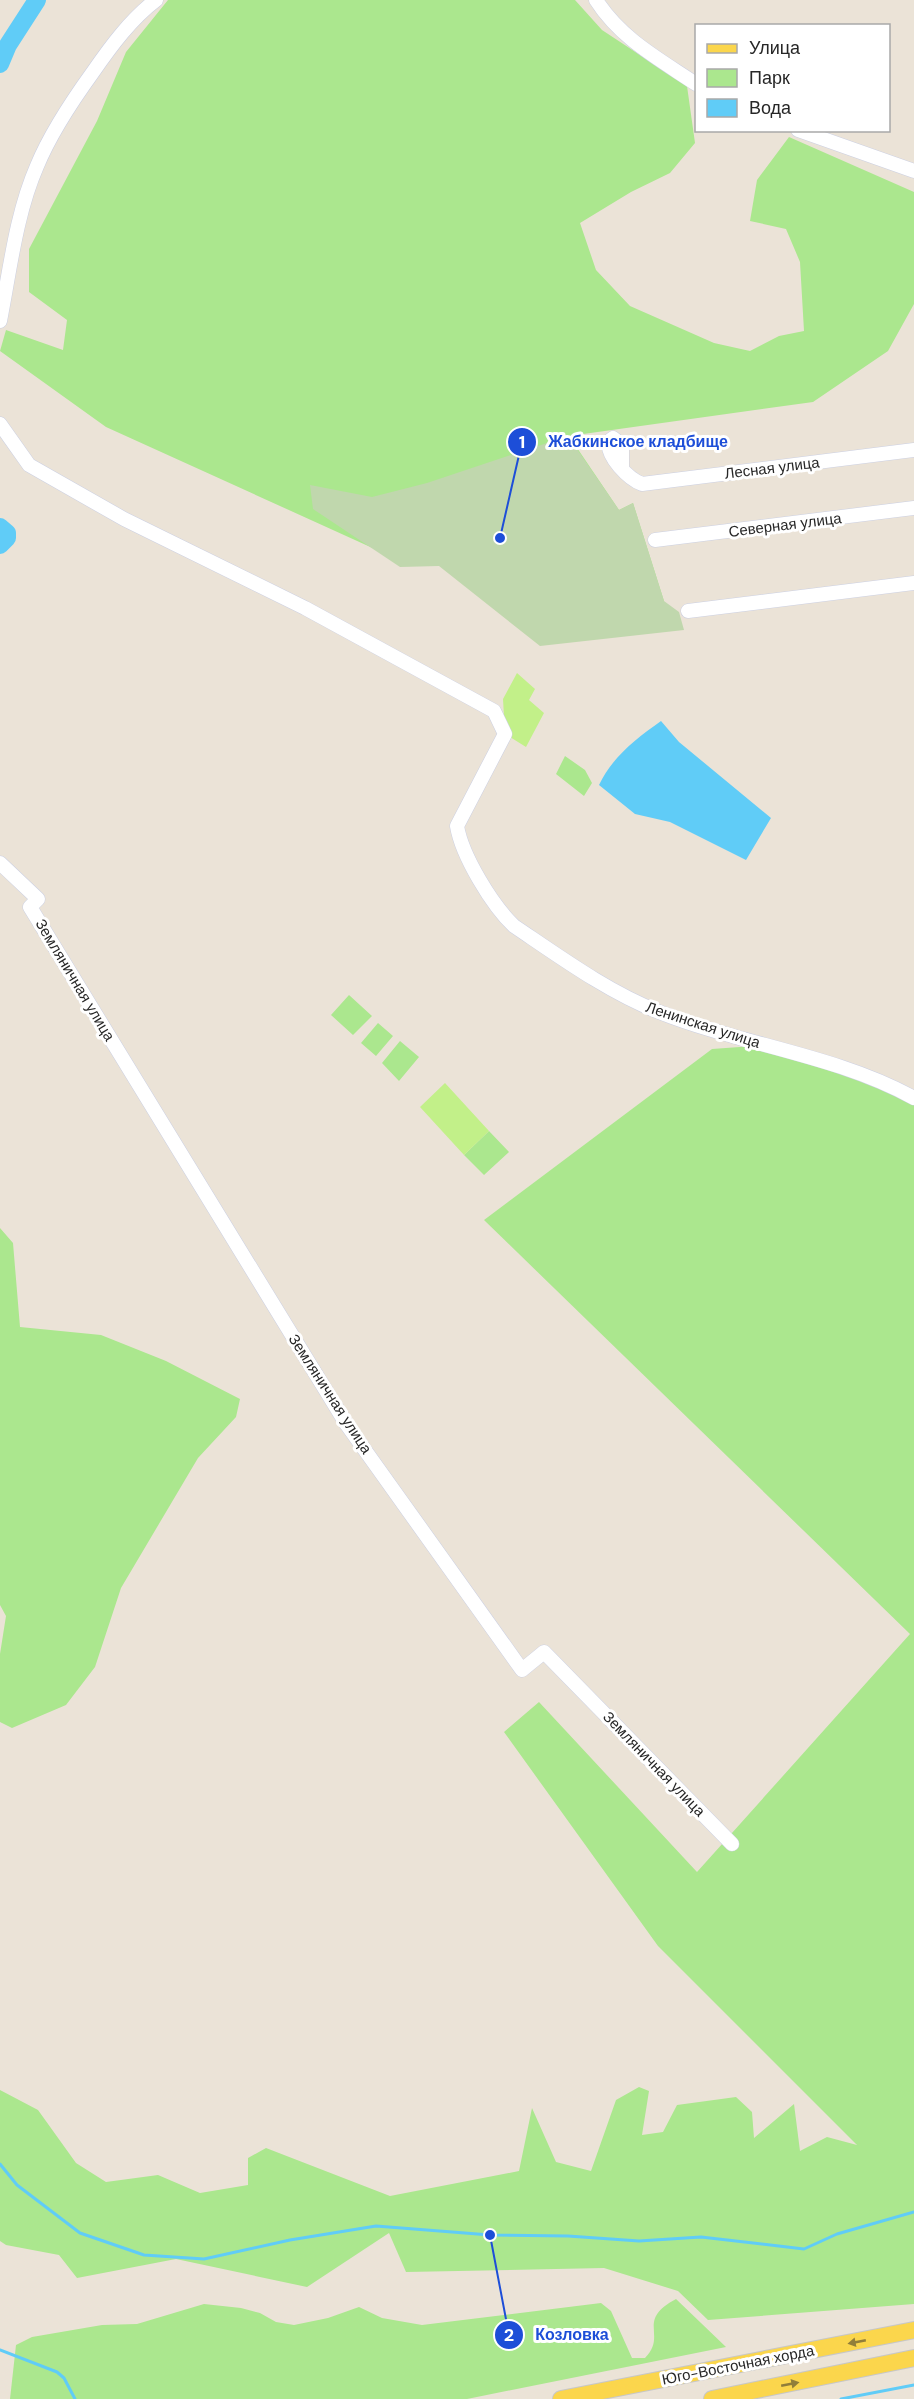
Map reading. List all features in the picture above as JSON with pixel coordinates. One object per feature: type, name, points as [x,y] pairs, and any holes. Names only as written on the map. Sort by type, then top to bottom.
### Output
[{"type":"main road","name":"Юго-Восточная хорда","points":[[561,2399],[914,2330]]},
{"type":"main road","name":"Юго-Восточная хорда","points":[[712,2399],[914,2360]]},
{"type":"street","points":[[0,321],[23,212],[36,166],[65,112],[108,49],[145,8],[156,0]]},
{"type":"street","points":[[596,0],[616,28],[639,47],[695,83]]},
{"type":"street","points":[[804,132],[914,171]]},
{"type":"street","name":"Ленинская улица","points":[[0,424],[29,465],[124,519],[305,608],[494,711],[505,734],[457,826],[460,842],[502,914],[514,926],[640,1004],[873,1080],[914,1098]]},
{"type":"street","name":"Лесная улица","points":[[622,467],[631,480],[642,484],[914,450]]},
{"type":"street","name":"Северная улица","points":[[655,540],[914,508]]},
{"type":"street","points":[[688,612],[914,584]]},
{"type":"street","name":"Земляничная улица","points":[[0,863],[38,899],[30,907],[347,1425],[522,1670],[544,1652],[732,1844]]},
{"type":"green space","points":[[168,0],[575,0],[602,30],[687,86],[695,143],[670,173],[631,192],[580,223],[596,270],[630,306],[714,343],[750,351],[779,336],[804,331],[800,262],[786,229],[750,221],[757,180],[789,137],[914,192],[914,304],[888,351],[813,402],[569,436],[619,510],[633,503],[664,601],[449,550],[399,560],[106,427],[0,351],[6,330],[63,350],[67,320],[29,292],[29,249],[97,121],[126,52]]},
{"type":"green space","points":[[568,436],[619,510],[633,503],[664,601],[679,612],[684,630],[540,646],[439,566],[400,567],[313,509],[310,485],[372,497],[427,483]]},
{"type":"green space","points":[[517,673],[535,689],[529,700],[544,713],[526,747],[505,734],[503,699]]},
{"type":"green space","points":[[565,756],[585,770],[592,783],[584,796],[556,774]]},
{"type":"green space","points":[[349,995],[372,1016],[353,1035],[331,1015]]},
{"type":"green space","points":[[378,1023],[393,1036],[376,1056],[361,1043]]},
{"type":"green space","points":[[400,1041],[419,1057],[399,1081],[382,1063]]},
{"type":"green space","points":[[766,1045],[910,1098],[914,1103],[914,2304],[708,2320],[678,2291],[604,2268],[406,2272],[389,2233],[307,2287],[176,2259],[77,2278],[59,2255],[6,2245],[0,2241],[0,2090],[38,2110],[76,2163],[106,2182],[158,2175],[200,2193],[248,2185],[248,2158],[266,2148],[390,2196],[519,2171],[532,2108],[556,2162],[591,2171],[616,2100],[639,2087],[649,2091],[642,2135],[663,2132],[677,2105],[736,2097],[752,2112],[754,2138],[794,2104],[800,2151],[827,2137],[857,2145],[658,1946],[504,1732],[539,1702],[697,1872],[910,1634],[484,1220],[712,1049]]},
{"type":"green space","points":[[445,1083],[489,1131],[464,1155],[420,1107]]},
{"type":"green space","points":[[489,1131],[509,1152],[484,1175],[464,1155]]},
{"type":"green space","points":[[0,1228],[13,1243],[20,1327],[101,1335],[166,1361],[240,1399],[236,1417],[198,1458],[121,1588],[95,1667],[66,1705],[12,1728],[0,1722],[0,1654],[6,1616],[0,1605]]},
{"type":"green space","points":[[676,2299],[726,2347],[467,2399],[10,2399],[16,2345],[32,2337],[102,2325],[137,2324],[204,2304],[241,2308],[260,2313],[276,2322],[294,2325],[328,2318],[359,2307],[382,2318],[422,2325],[601,2303],[611,2311],[632,2358],[645,2358],[654,2342],[654,2321],[657,2314]]},
{"type":"water","points":[[661,721],[679,742],[771,818],[746,860],[670,822],[635,814],[599,785],[618,757]]},
{"type":"waterway","points":[[0,64],[8,45],[37,0]]},
{"type":"waterway","points":[[0,527],[7,533],[7,538],[0,545]]},
{"type":"waterway","points":[[0,2164],[17,2185],[80,2233],[144,2255],[204,2259],[290,2240],[376,2226],[490,2235],[568,2236],[639,2241],[701,2237],[804,2249],[837,2234],[914,2212]]},
{"type":"waterway","points":[[0,2350],[57,2372],[64,2378],[75,2399]]},
{"type":"waterway","points":[[841,2399],[914,2385]]},
{"type":"place","name":"Жабкинское кладбище","points":[[500,538]]},
{"type":"place","name":"Козловка","points":[[490,2235]]}]
